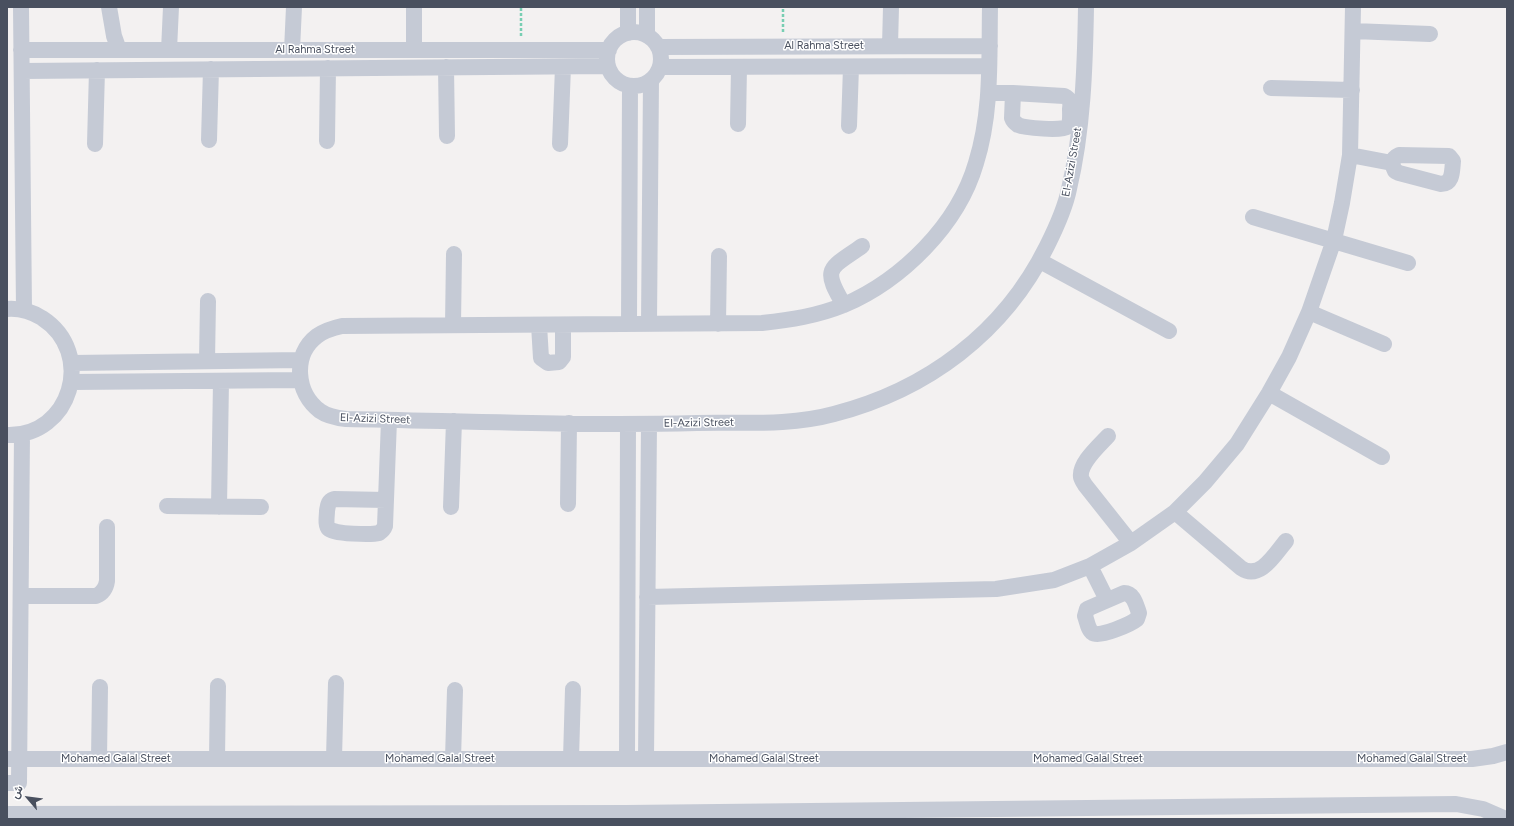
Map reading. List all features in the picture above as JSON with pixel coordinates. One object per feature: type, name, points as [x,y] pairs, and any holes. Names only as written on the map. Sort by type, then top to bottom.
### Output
[{"type":"street","points":[[21,7],[24,310]]},
{"type":"street","points":[[109,7],[114,36],[119,50]]},
{"type":"street","points":[[169,50],[171,7]]},
{"type":"street","points":[[292,50],[294,7]]},
{"type":"street","points":[[414,7],[414,49]]},
{"type":"street","points":[[628,7],[628,33]]},
{"type":"street","points":[[647,7],[652,41],[661,60],[660,67],[651,80],[644,84],[630,86],[616,80],[608,66],[607,58],[609,50],[614,42],[620,36],[628,33],[638,33],[652,41]]},
{"type":"street","points":[[890,7],[890,46]]},
{"type":"street","name":"El-Azizi Street","points":[[990,7],[989,93],[984,129],[976,164],[965,190],[951,215],[934,238],[899,272],[870,292],[844,305],[817,314],[790,320],[762,323],[342,326],[328,329],[316,336],[307,347],[301,360],[300,380],[304,392],[311,403],[321,412],[333,417],[346,419],[649,424],[794,421],[831,415],[875,402],[903,390],[936,371],[967,348],[995,322],[1019,293],[1040,261],[1057,227],[1069,191],[1080,116],[1084,78],[1086,7]]},
{"type":"street","points":[[647,597],[996,589],[1054,580],[1090,566],[1131,543],[1175,512],[1205,482],[1237,444],[1270,393],[1289,358],[1309,312],[1334,240],[1350,155],[1353,7]]},
{"type":"street","points":[[1353,32],[1430,34]]},
{"type":"street","name":"Al Rahma Street","points":[[652,41],[783,46],[990,46]]},
{"type":"street","name":"Al Rahma Street","points":[[21,50],[609,50]]},
{"type":"street","name":"Al Rahma Street","points":[[22,71],[608,66]]},
{"type":"street","points":[[849,126],[850,66]]},
{"type":"street","name":"Al Rahma Street","points":[[660,67],[989,66]]},
{"type":"street","points":[[446,67],[447,136]]},
{"type":"street","points":[[560,144],[563,67]]},
{"type":"street","points":[[738,124],[739,67]]},
{"type":"street","points":[[327,141],[328,68]]},
{"type":"street","points":[[209,140],[211,69]]},
{"type":"street","points":[[95,144],[97,70]]},
{"type":"street","points":[[649,324],[651,80]]},
{"type":"street","points":[[629,324],[630,86]]},
{"type":"street","points":[[1271,88],[1352,90]]},
{"type":"street","points":[[989,93],[1013,93]]},
{"type":"street","points":[[1350,155],[1392,163]]},
{"type":"street","points":[[1253,217],[1408,263]]},
{"type":"street","points":[[844,305],[833,287],[831,272],[834,266],[862,246]]},
{"type":"street","points":[[453,325],[454,254]]},
{"type":"street","points":[[718,324],[719,256]]},
{"type":"street","points":[[1040,261],[1169,331]]},
{"type":"street","points":[[207,361],[208,301]]},
{"type":"street","points":[[7,309],[24,310],[38,315],[51,324],[61,335],[68,348],[72,363],[72,382],[66,400],[55,416],[40,427],[14,434],[21,596],[13,759],[20,783],[7,783]]},
{"type":"street","points":[[1309,312],[1384,344]]},
{"type":"street","points":[[539,325],[541,358],[548,363],[559,362],[563,357],[563,325]]},
{"type":"street","points":[[72,363],[301,360]]},
{"type":"street","points":[[219,506],[221,380]]},
{"type":"street","points":[[72,382],[300,380]]},
{"type":"street","points":[[1270,393],[1382,457]]},
{"type":"street","points":[[386,500],[389,420]]},
{"type":"street","points":[[451,507],[454,421]]},
{"type":"street","points":[[568,504],[569,423]]},
{"type":"street","points":[[628,424],[628,759]]},
{"type":"street","points":[[646,759],[649,424]]},
{"type":"street","points":[[1108,436],[1085,461],[1082,468],[1081,477],[1085,485],[1131,543]]},
{"type":"street","points":[[167,506],[261,507]]},
{"type":"street","points":[[1175,512],[1240,568],[1249,572],[1254,572],[1263,567],[1286,541]]},
{"type":"street","points":[[21,596],[96,596],[101,594],[107,581],[107,527]]},
{"type":"street","points":[[1090,566],[1107,600]]},
{"type":"street","points":[[334,758],[336,683]]},
{"type":"street","points":[[217,758],[218,686]]},
{"type":"street","points":[[100,687],[100,759]]},
{"type":"street","points":[[571,759],[573,689]]},
{"type":"street","points":[[453,758],[455,690]]},
{"type":"street","name":"Mohamed Galal Street","points":[[13,759],[1472,759],[1507,752]]},
{"type":"street","points":[[7,814],[626,816],[1456,804],[1483,809],[1506,819]]},
{"type":"path","points":[[521,7],[521,49]]},
{"type":"path","points":[[783,7],[783,46]]}]
